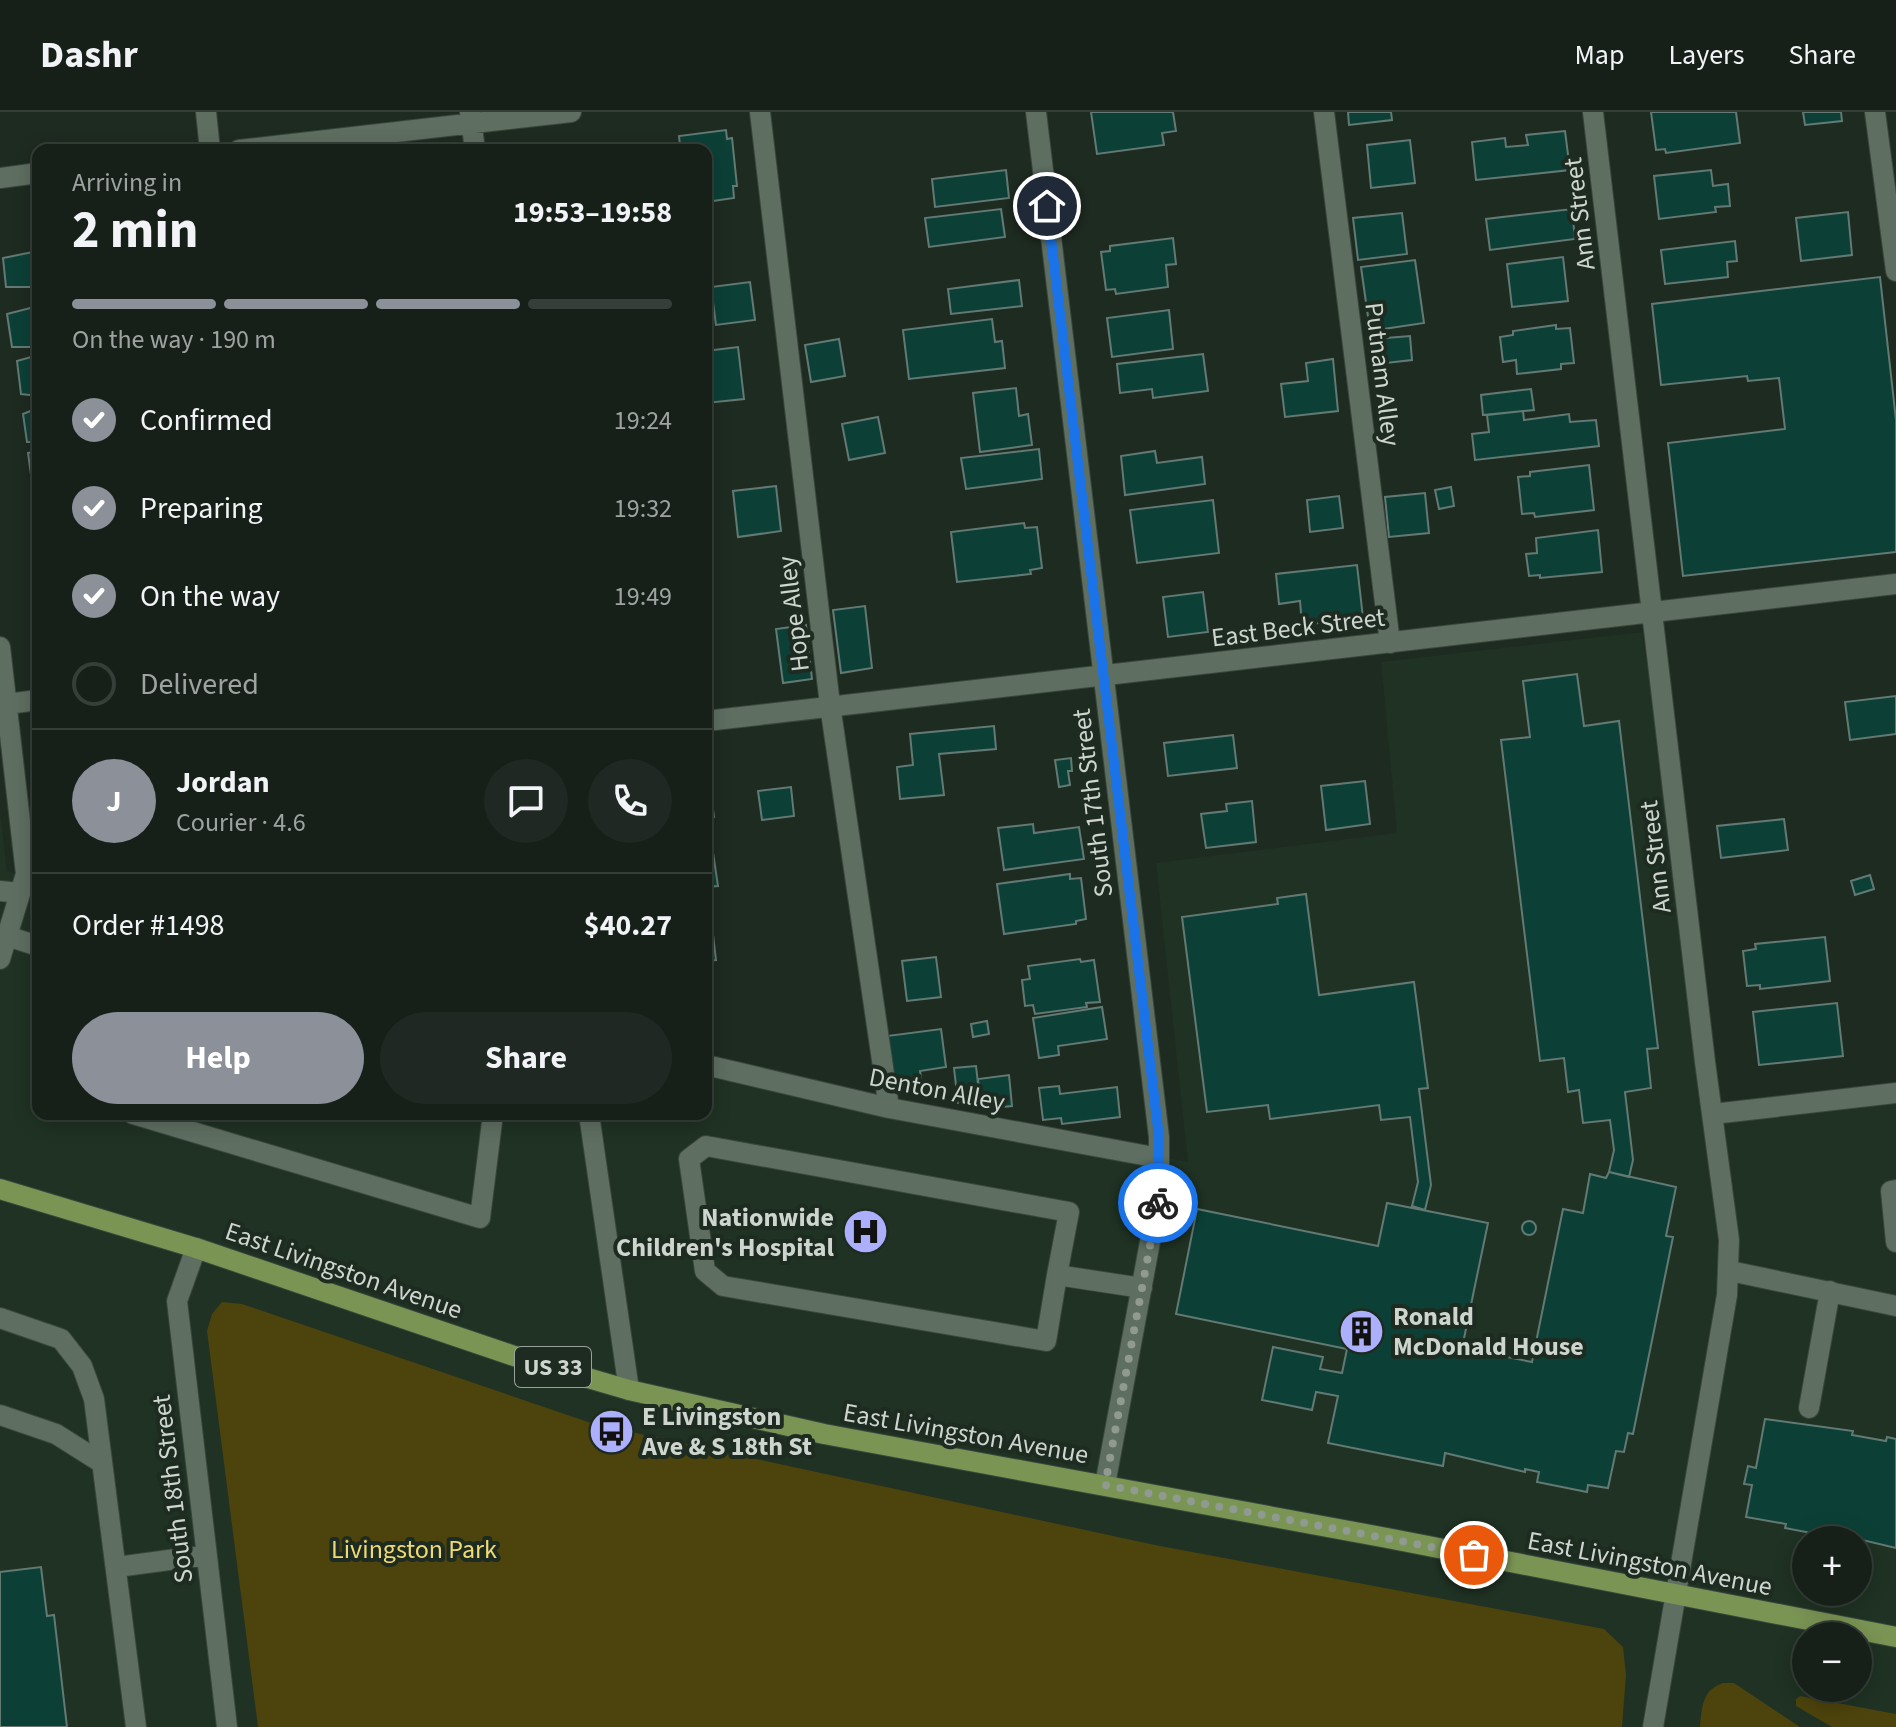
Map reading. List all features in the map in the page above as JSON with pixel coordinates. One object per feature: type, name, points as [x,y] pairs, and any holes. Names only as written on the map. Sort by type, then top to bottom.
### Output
[{"type":"main road","name":"East Livingston Avenue","points":[[0,1189],[196,1248],[526,1360],[629,1390],[824,1434],[1896,1637]]},
{"type":"street","points":[[206,112],[209,144]]},
{"type":"street","points":[[282,144],[471,118],[571,112]]},
{"type":"street","name":"Hope Alley","points":[[760,112],[830,705],[889,1108]]},
{"type":"street","name":"South 17th Street","points":[[1036,112],[1159,1158],[1159,1193],[1105,1485]]},
{"type":"street","name":"Putnam Alley","points":[[1324,112],[1390,643]]},
{"type":"street","name":"Ann Street","points":[[1593,112],[1729,1240],[1730,1271],[1653,1727]]},
{"type":"street","points":[[1875,112],[1896,271]]},
{"type":"street","points":[[471,118],[474,144]]},
{"type":"street","points":[[0,178],[32,174]]},
{"type":"street","name":"East Beck Street","points":[[712,720],[1896,584]]},
{"type":"street","points":[[0,647],[21,884],[0,959]]},
{"type":"street","points":[[7,704],[32,701]]},
{"type":"street","points":[[7,936],[32,944]]},
{"type":"street","name":"Denton Alley","points":[[712,1066],[889,1108],[1159,1158]]},
{"type":"street","points":[[1713,1114],[1896,1093]]},
{"type":"street","points":[[153,1120],[480,1218],[492,1120]]},
{"type":"street","points":[[585,1120],[629,1390]]},
{"type":"street","points":[[706,1146],[1069,1212],[1057,1275],[1046,1341],[723,1286],[705,1271],[689,1159],[706,1146]]},
{"type":"street","points":[[1896,1190],[1891,1191],[1896,1242]]},
{"type":"street","name":"South 18th Street","points":[[196,1248],[177,1301],[227,1727]]},
{"type":"street","points":[[1730,1271],[1896,1306]]},
{"type":"street","points":[[1057,1275],[1142,1288]]},
{"type":"street","points":[[1809,1408],[1830,1291]]},
{"type":"street","points":[[0,1318],[61,1339],[82,1366],[94,1399],[136,1727]]},
{"type":"street","points":[[0,1415],[56,1434],[102,1463]]},
{"type":"street","points":[[117,1567],[206,1555]]},
{"type":"shaded area","name":"Nationwide Children's Hospital","points":[[1642,632],[1715,1112],[1896,1092],[1896,1727],[0,1727],[0,813],[7,871],[32,878],[32,1120],[712,1120],[712,1071],[1188,1162],[1156,863],[1397,833],[1381,662]]},
{"type":"green space","name":"Livingston Park","points":[[222,1302],[242,1304],[594,1424],[1155,1545],[1604,1629],[1623,1647],[1626,1675],[1622,1727],[258,1727],[207,1331],[212,1314]]},
{"type":"green space","points":[[1723,1683],[1734,1683],[1800,1727],[1700,1727],[1707,1695]]},
{"type":"green space","points":[[1796,1702],[1832,1702],[1896,1714],[1896,1727],[1832,1727],[1796,1706]]},
{"type":"building","points":[[1091,112],[1173,112],[1176,131],[1162,133],[1164,145],[1097,154]]},
{"type":"building","points":[[1348,112],[1391,112],[1392,120],[1349,125]]},
{"type":"building","points":[[1651,112],[1736,112],[1740,143],[1666,153],[1665,149],[1656,150]]},
{"type":"building","points":[[1803,112],[1841,112],[1842,121],[1805,125]]},
{"type":"building","points":[[726,130],[727,139],[732,138],[737,186],[733,186],[734,198],[712,201],[712,144],[680,144],[679,136]]},
{"type":"building","points":[[1565,131],[1570,170],[1476,180],[1472,142],[1505,138],[1506,147],[1528,145],[1526,135]]},
{"type":"building","points":[[1410,140],[1415,183],[1371,188],[1367,145]]},
{"type":"building","points":[[1006,170],[1009,198],[935,207],[932,179]]},
{"type":"building","points":[[1711,170],[1713,186],[1728,184],[1730,206],[1715,207],[1716,212],[1659,219],[1654,176]]},
{"type":"building","points":[[1001,209],[1005,237],[929,247],[925,218]]},
{"type":"building","points":[[1572,209],[1575,239],[1490,250],[1486,219]]},
{"type":"building","points":[[1848,212],[1852,255],[1801,261],[1796,218]]},
{"type":"building","points":[[1402,213],[1407,254],[1358,260],[1353,218]]},
{"type":"building","points":[[1173,238],[1176,264],[1166,265],[1168,287],[1116,294],[1115,289],[1106,290],[1101,252],[1110,251],[1110,246]]},
{"type":"building","points":[[1735,241],[1737,261],[1727,262],[1728,277],[1665,284],[1661,250]]},
{"type":"building","points":[[32,252],[32,287],[6,287],[3,258]]},
{"type":"building","points":[[1563,257],[1568,301],[1512,307],[1507,264]]},
{"type":"building","points":[[1415,260],[1424,323],[1370,331],[1361,267]]},
{"type":"building","points":[[1880,277],[1896,420],[1896,552],[1683,576],[1668,443],[1785,429],[1779,378],[1748,381],[1747,376],[1661,385],[1652,304]]},
{"type":"building","points":[[1019,280],[1022,306],[951,314],[948,289]]},
{"type":"building","points":[[750,282],[755,320],[716,325],[712,287]]},
{"type":"building","points":[[32,308],[32,347],[12,347],[7,314]]},
{"type":"building","points":[[1169,310],[1173,349],[1112,357],[1107,318]]},
{"type":"building","points":[[992,319],[995,342],[1002,341],[1005,368],[909,379],[903,330]]},
{"type":"building","points":[[1556,325],[1556,329],[1570,328],[1574,363],[1561,364],[1561,369],[1517,374],[1516,360],[1503,362],[1500,337],[1513,335],[1513,331]]},
{"type":"building","points":[[1410,336],[1412,360],[1377,364],[1374,339]]},
{"type":"building","points":[[839,339],[845,376],[811,382],[805,345]]},
{"type":"building","points":[[738,347],[744,399],[712,402],[712,350]]},
{"type":"building","points":[[1203,354],[1208,391],[1153,398],[1152,389],[1120,393],[1117,364]]},
{"type":"building","points":[[32,357],[32,395],[21,394],[17,361]]},
{"type":"building","points":[[1333,359],[1338,411],[1285,417],[1281,384],[1308,381],[1306,363]]},
{"type":"building","points":[[1016,388],[1019,416],[1028,414],[1032,445],[980,452],[973,393]]},
{"type":"building","points":[[1531,389],[1534,410],[1483,415],[1481,395]]},
{"type":"building","points":[[32,410],[32,442],[27,442],[23,414]]},
{"type":"building","points":[[1523,411],[1524,420],[1569,414],[1570,422],[1596,420],[1599,446],[1475,460],[1472,434],[1489,432],[1487,415]]},
{"type":"building","points":[[878,417],[885,453],[849,460],[842,424]]},
{"type":"building","points":[[1039,449],[1042,479],[966,489],[961,458]]},
{"type":"building","points":[[1155,451],[1157,463],[1202,457],[1205,484],[1125,495],[1121,456]]},
{"type":"building","points":[[28,453],[32,453],[32,482]]},
{"type":"building","points":[[1589,465],[1594,510],[1535,517],[1534,513],[1522,514],[1518,477],[1530,476],[1530,472]]},
{"type":"building","points":[[776,486],[781,531],[738,537],[733,491]]},
{"type":"building","points":[[1451,487],[1454,506],[1439,509],[1435,490]]},
{"type":"building","points":[[1425,493],[1429,533],[1389,537],[1385,497]]},
{"type":"building","points":[[1339,496],[1343,528],[1310,532],[1307,500]]},
{"type":"building","points":[[1213,500],[1219,553],[1137,563],[1130,510]]},
{"type":"building","points":[[1024,523],[1025,528],[1037,527],[1042,568],[1030,570],[1031,574],[957,582],[951,532]]},
{"type":"building","points":[[1598,530],[1602,572],[1540,578],[1540,575],[1529,576],[1526,554],[1537,553],[1536,538]]},
{"type":"building","points":[[1357,565],[1363,618],[1302,625],[1300,601],[1279,604],[1276,574]]},
{"type":"building","points":[[1203,592],[1208,632],[1168,637],[1163,597]]},
{"type":"building","points":[[865,606],[872,668],[841,673],[833,610]]},
{"type":"building","points":[[806,625],[812,679],[783,683],[776,629]]},
{"type":"building","points":[[1577,674],[1584,726],[1619,721],[1658,1048],[1647,1049],[1651,1088],[1625,1092],[1633,1160],[1629,1177],[1609,1172],[1614,1150],[1610,1120],[1583,1123],[1579,1090],[1568,1092],[1564,1058],[1540,1061],[1501,740],[1530,737],[1523,681]]},
{"type":"building","points":[[1896,696],[1896,734],[1850,740],[1845,702]]},
{"type":"building","points":[[994,726],[996,749],[939,754],[944,795],[900,799],[897,767],[913,765],[910,734]]},
{"type":"building","points":[[1233,735],[1237,768],[1168,776],[1164,743]]},
{"type":"building","points":[[1071,758],[1072,771],[1068,771],[1070,785],[1059,787],[1055,760]]},
{"type":"building","points":[[1365,781],[1370,824],[1326,830],[1321,786]]},
{"type":"building","points":[[791,787],[794,816],[762,820],[758,791]]},
{"type":"building","points":[[1252,801],[1256,842],[1206,848],[1201,814],[1227,811],[1226,804]]},
{"type":"building","points":[[1784,819],[1788,850],[1721,858],[1717,826]]},
{"type":"building","points":[[1033,824],[1034,833],[1079,827],[1084,859],[1004,870],[998,828]]},
{"type":"building","points":[[712,846],[718,886],[712,886]]},
{"type":"building","points":[[1070,874],[1070,879],[1081,878],[1086,919],[1076,921],[1076,924],[1004,934],[997,884]]},
{"type":"building","points":[[1870,875],[1874,889],[1855,895],[1851,881]]},
{"type":"building","points":[[1306,894],[1319,995],[1414,982],[1428,1088],[1419,1089],[1431,1185],[1425,1210],[1412,1206],[1418,1182],[1410,1117],[1381,1120],[1379,1105],[1270,1119],[1268,1105],[1207,1112],[1182,917],[1278,904],[1277,898]]},
{"type":"building","points":[[712,926],[716,960],[712,960]]},
{"type":"building","points":[[1825,937],[1830,981],[1760,989],[1760,985],[1747,986],[1743,951],[1756,949],[1755,944]]},
{"type":"building","points":[[936,957],[941,997],[907,1001],[902,961]]},
{"type":"building","points":[[1080,959],[1081,962],[1094,960],[1100,1002],[1086,1003],[1087,1007],[1035,1014],[1033,1005],[1025,1006],[1022,980],[1030,979],[1028,966]]},
{"type":"building","points":[[1837,1003],[1843,1056],[1759,1065],[1753,1012]]},
{"type":"building","points":[[1102,1007],[1107,1039],[1058,1046],[1059,1055],[1039,1058],[1033,1018]]},
{"type":"building","points":[[987,1021],[989,1034],[973,1037],[971,1024]]},
{"type":"building","points":[[941,1029],[946,1067],[920,1071],[922,1084],[893,1088],[887,1036]]},
{"type":"building","points":[[976,1066],[980,1101],[958,1103],[954,1068]]},
{"type":"building","points":[[1009,1075],[1012,1106],[981,1109],[978,1079]]},
{"type":"building","points":[[1059,1086],[1060,1094],[1117,1087],[1120,1117],[1062,1124],[1061,1118],[1043,1120],[1039,1088]]},
{"type":"building","name":"Ronald McDonald House","points":[[1609,1172],[1676,1187],[1666,1236],[1673,1237],[1633,1434],[1628,1433],[1624,1452],[1616,1451],[1608,1488],[1588,1485],[1587,1492],[1537,1482],[1539,1472],[1525,1469],[1525,1472],[1445,1453],[1443,1466],[1328,1443],[1338,1396],[1316,1392],[1312,1410],[1262,1400],[1273,1347],[1323,1357],[1320,1369],[1342,1373],[1347,1349],[1176,1314],[1197,1209],[1378,1246],[1387,1203],[1488,1223],[1462,1348],[1532,1362],[1563,1209],[1583,1213],[1590,1174],[1606,1178]]},
{"type":"building","points":[[1529,1221],[1536,1228],[1529,1235],[1522,1228]]},
{"type":"building","points":[[1765,1419],[1853,1431],[1852,1435],[1886,1441],[1887,1437],[1896,1439],[1896,1548],[1872,1542],[1872,1526],[1792,1526],[1792,1529],[1785,1528],[1786,1524],[1746,1517],[1752,1485],[1744,1484],[1748,1466],[1756,1468]]},
{"type":"building","points":[[41,1567],[47,1616],[54,1615],[67,1727],[0,1727],[0,1572]]},
{"type":"way so far","points":[[1158,1203],[1105,1485],[1474,1555]]},
{"type":"place","name":"Nationwide Children's Hospital","points":[[865,1232]]},
{"type":"place","name":"Ronald McDonald House","points":[[1362,1331]]},
{"type":"place","name":"E Livingston Ave & S 18th St","points":[[611,1431]]},
{"type":"route","points":[[1047,206],[1159,1137],[1158,1203]]}]
